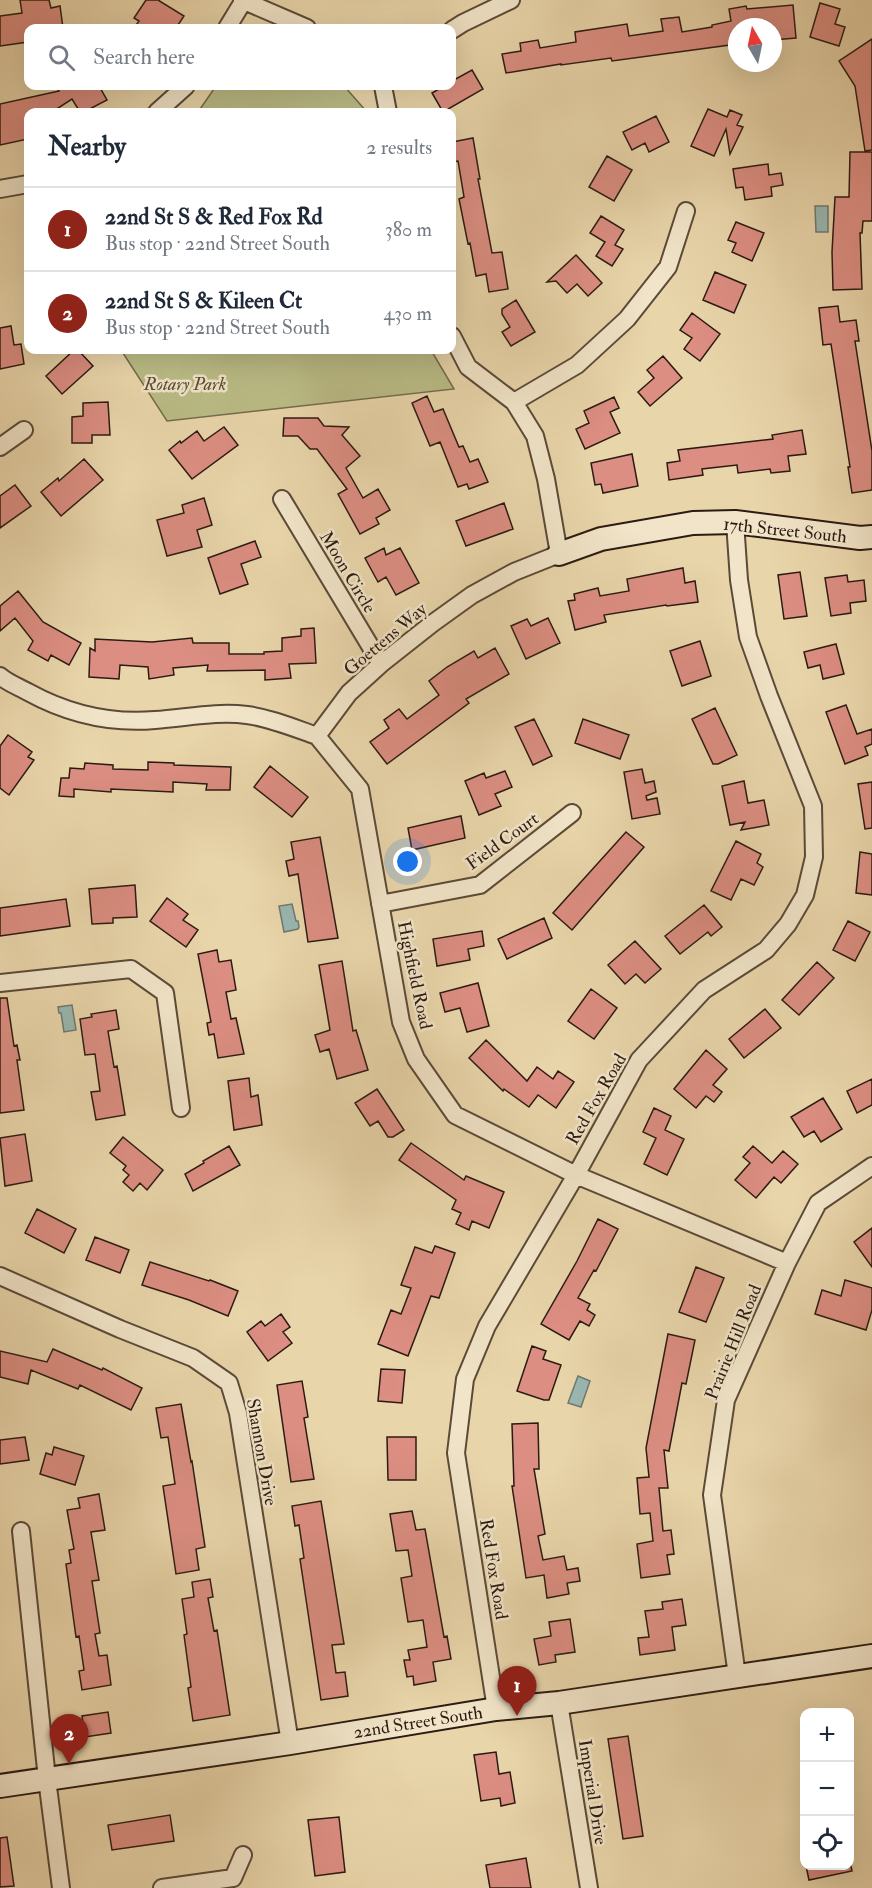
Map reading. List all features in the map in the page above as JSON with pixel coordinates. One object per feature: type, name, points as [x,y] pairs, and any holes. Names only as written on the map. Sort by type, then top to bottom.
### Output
[{"type":"street","points":[[229,24],[243,0],[298,24]]},
{"type":"street","points":[[456,27],[511,0]]},
{"type":"street","points":[[161,108],[182,90]]},
{"type":"street","points":[[384,90],[387,108]]},
{"type":"street","points":[[0,189],[24,185]]},
{"type":"street","points":[[514,402],[577,365],[627,319],[668,267],[686,212]]},
{"type":"street","points":[[456,344],[468,367],[514,402],[535,436],[546,479],[559,554]]},
{"type":"street","points":[[0,447],[24,430]]},
{"type":"street","name":"Moon Circle","points":[[282,500],[381,664]]},
{"type":"street","name":"17th Street South","points":[[559,554],[601,539],[693,523],[735,522],[861,538],[872,537]]},
{"type":"street","name":"Red Fox Road","points":[[496,1709],[456,1453],[465,1379],[487,1326],[576,1175],[639,1060],[704,990],[766,950],[788,924],[805,895],[814,857],[813,806],[748,637],[739,580],[735,522]]},
{"type":"street","name":"Goettens Way","points":[[317,736],[349,693],[433,623],[472,595],[514,572],[559,554]]},
{"type":"street","points":[[1,680],[45,702],[93,718],[126,721],[222,714],[248,715],[317,736]]},
{"type":"street","name":"Highfield Road","points":[[317,736],[360,789],[401,1022],[416,1059],[455,1115],[576,1175],[787,1263]]},
{"type":"street","name":"Field Court","points":[[380,904],[480,885],[572,813]]},
{"type":"street","points":[[0,983],[131,969],[165,993],[181,1108]]},
{"type":"street","name":"Prairie Hill Road","points":[[736,1676],[712,1495],[726,1400],[787,1263],[818,1203],[872,1166]]},
{"type":"street","name":"Shannon Drive","points":[[0,1276],[193,1359],[229,1383],[238,1413],[290,1743]]},
{"type":"street","points":[[21,1531],[46,1779],[61,1888]]},
{"type":"street","name":"22nd Street South","points":[[0,1786],[290,1743],[496,1709],[559,1703],[872,1656]]},
{"type":"street","name":"Imperial Drive","points":[[559,1703],[589,1888]]},
{"type":"street","points":[[162,1888],[232,1878],[243,1855]]},
{"type":"green space","points":[[213,90],[348,90],[363,108],[201,108]]},
{"type":"green space","name":"Rotary Park","points":[[124,354],[433,354],[454,389],[167,421]]},
{"type":"water","points":[[815,206],[828,206],[828,232],[816,232]]},
{"type":"water","points":[[292,904],[299,927],[284,932],[279,906]]},
{"type":"water","points":[[72,1005],[76,1030],[64,1032],[58,1007]]},
{"type":"water","points":[[578,1376],[590,1381],[581,1407],[568,1403]]},
{"type":"building","points":[[20,0],[49,0],[51,8],[60,6],[62,24],[24,24],[24,43],[0,46],[0,16],[22,13]]},
{"type":"building","points":[[146,0],[158,0],[184,16],[179,24],[137,24],[139,21],[134,18]]},
{"type":"building","points":[[820,3],[840,9],[835,24],[845,27],[839,46],[810,37]]},
{"type":"building","points":[[793,5],[796,38],[782,39],[782,18],[730,18],[729,9],[746,6],[747,9]]},
{"type":"building","points":[[679,17],[682,32],[712,27],[712,25],[728,22],[728,45],[612,61],[611,58],[561,64],[506,73],[502,54],[521,51],[520,43],[538,40],[540,48],[576,42],[575,32],[627,24],[629,36],[663,31],[661,19]]},
{"type":"building","points":[[872,39],[872,150],[865,151],[855,86],[839,61]]},
{"type":"building","points":[[472,70],[483,89],[450,108],[441,108],[432,93],[437,90],[456,90],[456,79]]},
{"type":"building","points":[[101,90],[107,100],[92,108],[78,108],[72,99],[58,108],[24,108],[24,140],[0,145],[0,104],[59,91]]},
{"type":"building","points":[[708,109],[727,117],[730,110],[742,115],[737,125],[743,127],[730,154],[726,129],[714,156],[691,146]]},
{"type":"building","points":[[656,116],[669,142],[649,152],[645,143],[632,150],[623,132]]},
{"type":"building","points":[[473,138],[492,253],[502,252],[508,289],[489,292],[486,274],[476,276],[459,199],[464,197],[458,161],[456,161],[456,141]]},
{"type":"building","points":[[850,152],[872,152],[872,221],[863,221],[862,233],[860,233],[862,289],[833,290],[832,252],[835,197],[849,197]]},
{"type":"building","points":[[607,156],[632,170],[614,201],[589,187]]},
{"type":"building","points":[[768,164],[769,175],[781,173],[783,185],[771,187],[772,196],[745,200],[743,187],[736,188],[733,169]]},
{"type":"building","points":[[601,216],[624,230],[615,245],[623,249],[612,266],[596,256],[605,242],[590,233]]},
{"type":"building","points":[[736,222],[764,233],[752,261],[732,252],[736,243],[728,240]]},
{"type":"building","points":[[576,255],[602,283],[588,296],[577,284],[567,293],[556,281],[547,282]]},
{"type":"building","points":[[715,272],[746,285],[734,313],[703,300]]},
{"type":"building","points":[[516,300],[535,332],[511,346],[502,332],[510,327],[502,314],[502,309]]},
{"type":"building","points":[[838,306],[840,322],[856,320],[859,341],[855,341],[872,451],[872,490],[852,493],[831,344],[823,345],[819,308]]},
{"type":"building","points":[[692,313],[720,334],[700,361],[684,349],[692,338],[680,330]]},
{"type":"building","points":[[11,326],[14,345],[21,344],[24,364],[0,369],[0,328]]},
{"type":"building","points":[[70,354],[82,354],[93,366],[62,394],[46,376]]},
{"type":"building","points":[[663,356],[682,378],[650,406],[638,392],[654,378],[647,370]]},
{"type":"building","points":[[427,396],[434,412],[443,409],[459,447],[463,446],[470,462],[478,459],[488,482],[469,489],[467,484],[458,487],[440,442],[430,446],[412,403]]},
{"type":"building","points":[[614,397],[619,408],[610,412],[620,433],[585,449],[576,429],[589,423],[584,411]]},
{"type":"building","points":[[108,402],[110,435],[92,435],[92,443],[72,443],[72,417],[83,416],[83,403]]},
{"type":"building","points":[[284,418],[318,418],[324,426],[349,427],[342,435],[360,456],[346,468],[363,498],[378,489],[390,510],[376,518],[379,524],[360,534],[338,494],[347,489],[317,449],[310,449],[298,436],[283,436]]},
{"type":"building","points":[[224,427],[238,445],[192,479],[169,450],[197,431],[204,441]]},
{"type":"building","points":[[802,430],[806,454],[788,456],[790,471],[771,473],[770,469],[738,473],[737,465],[702,469],[703,475],[669,480],[667,463],[680,461],[678,450],[773,439],[772,435]]},
{"type":"building","points":[[632,454],[638,486],[603,493],[601,484],[595,485],[591,463]]},
{"type":"building","points":[[84,459],[103,480],[61,516],[41,492],[58,478],[59,481]]},
{"type":"building","points":[[15,485],[31,506],[0,528],[0,496]]},
{"type":"building","points":[[204,498],[212,525],[197,530],[202,547],[167,556],[157,520],[184,513],[182,505]]},
{"type":"building","points":[[504,503],[513,529],[466,546],[456,521]]},
{"type":"building","points":[[255,541],[261,557],[241,564],[248,584],[220,594],[208,558]]},
{"type":"building","points":[[384,548],[386,555],[400,548],[419,583],[396,595],[386,577],[378,582],[365,558]]},
{"type":"building","points":[[683,568],[685,583],[695,581],[698,602],[604,615],[606,622],[575,630],[568,601],[575,600],[574,594],[598,588],[600,596],[629,591],[627,579]]},
{"type":"building","points":[[800,572],[807,616],[784,619],[778,575]]},
{"type":"building","points":[[847,575],[848,582],[864,580],[866,601],[850,603],[851,613],[831,616],[825,578]]},
{"type":"building","points":[[18,591],[43,622],[81,643],[69,665],[51,655],[48,661],[28,650],[33,641],[15,618],[0,631],[0,606]]},
{"type":"building","points":[[548,618],[560,643],[526,659],[511,626],[527,619],[531,626]]},
{"type":"building","points":[[314,628],[316,663],[289,664],[291,678],[265,680],[265,670],[207,671],[208,665],[173,668],[174,675],[149,679],[148,667],[120,665],[119,679],[89,677],[90,648],[95,651],[95,639],[152,642],[192,638],[193,643],[229,643],[229,654],[264,654],[264,652],[282,651],[282,638],[301,636],[301,629]]},
{"type":"building","points":[[700,641],[711,676],[682,686],[670,651]]},
{"type":"building","points":[[836,644],[844,674],[823,679],[820,665],[808,668],[804,652]]},
{"type":"building","points":[[495,648],[509,674],[466,699],[469,703],[387,764],[370,742],[389,728],[384,720],[399,709],[407,719],[439,695],[429,681],[474,651],[478,658]]},
{"type":"building","points":[[846,705],[857,734],[872,729],[872,744],[865,747],[868,755],[845,764],[826,712]]},
{"type":"building","points":[[715,708],[737,755],[718,764],[713,764],[692,719]]},
{"type":"building","points":[[534,719],[552,756],[533,765],[515,727]]},
{"type":"building","points":[[583,719],[629,735],[620,759],[575,743]]},
{"type":"building","points":[[8,735],[32,752],[28,757],[34,760],[9,795],[0,788],[0,746]]},
{"type":"building","points":[[148,762],[231,767],[230,790],[206,790],[207,784],[173,782],[173,792],[111,789],[111,792],[74,789],[74,797],[59,796],[61,778],[69,778],[70,768],[84,769],[85,763],[113,765],[113,769],[148,770]]},
{"type":"building","points":[[270,766],[308,797],[292,817],[254,787]]},
{"type":"building","points":[[642,769],[645,783],[654,781],[656,792],[646,796],[647,800],[657,798],[660,814],[632,819],[624,772]]},
{"type":"building","points":[[505,771],[512,787],[495,794],[501,806],[479,815],[465,781],[484,773],[486,778]]},
{"type":"building","points":[[744,781],[748,803],[764,800],[769,825],[741,830],[745,822],[730,825],[722,786]]},
{"type":"building","points":[[872,782],[872,828],[865,829],[858,784]]},
{"type":"building","points":[[461,816],[465,838],[412,850],[408,828]]},
{"type":"building","points":[[626,832],[644,847],[572,930],[553,913]]},
{"type":"building","points":[[320,837],[338,938],[308,942],[298,874],[289,876],[286,861],[294,859],[291,842]]},
{"type":"building","points":[[736,841],[761,854],[757,863],[763,867],[754,885],[741,879],[731,900],[711,891]]},
{"type":"building","points":[[860,852],[872,854],[872,895],[856,893]]},
{"type":"building","points":[[135,885],[137,917],[113,918],[113,923],[92,924],[89,889]]},
{"type":"building","points":[[167,898],[188,914],[183,920],[198,930],[186,947],[150,921]]},
{"type":"building","points":[[66,899],[70,926],[0,936],[0,908]]},
{"type":"building","points":[[704,905],[722,927],[711,936],[708,932],[680,954],[665,936]]},
{"type":"building","points":[[544,918],[552,938],[507,959],[498,939]]},
{"type":"building","points":[[848,921],[870,932],[855,961],[833,950]]},
{"type":"building","points":[[482,931],[484,946],[468,949],[470,960],[437,966],[433,939]]},
{"type":"building","points":[[635,941],[661,969],[645,983],[636,974],[625,984],[608,965]]},
{"type":"building","points":[[217,950],[219,962],[231,960],[236,990],[226,992],[231,1019],[236,1018],[244,1054],[218,1058],[214,1034],[209,1035],[207,1023],[211,1022],[198,954]]},
{"type":"building","points":[[342,961],[353,1031],[356,1030],[368,1070],[337,1079],[329,1049],[320,1052],[315,1035],[330,1030],[319,965]]},
{"type":"building","points":[[817,962],[834,978],[799,1015],[782,1000]]},
{"type":"building","points":[[478,983],[489,1026],[467,1032],[460,1008],[445,1012],[440,993]]},
{"type":"building","points":[[591,989],[617,1008],[594,1039],[568,1021]]},
{"type":"building","points":[[0,998],[7,998],[14,1046],[17,1045],[20,1060],[17,1060],[24,1110],[0,1113]]},
{"type":"building","points":[[765,1009],[781,1028],[744,1058],[729,1039]]},
{"type":"building","points":[[116,1010],[119,1029],[108,1031],[114,1067],[117,1066],[125,1115],[96,1120],[91,1092],[100,1091],[95,1054],[85,1055],[80,1019],[92,1017],[91,1014]]},
{"type":"building","points":[[486,1040],[527,1081],[537,1067],[553,1079],[558,1071],[574,1082],[556,1108],[538,1095],[529,1107],[504,1089],[503,1091],[469,1058]]},
{"type":"building","points":[[706,1050],[727,1069],[713,1085],[722,1092],[714,1102],[706,1096],[696,1108],[674,1089]]},
{"type":"building","points":[[249,1078],[251,1097],[258,1095],[262,1125],[234,1130],[228,1081]]},
{"type":"building","points":[[872,1079],[872,1105],[857,1113],[847,1091]]},
{"type":"building","points":[[377,1089],[404,1130],[393,1137],[388,1137],[378,1121],[370,1126],[355,1103]]},
{"type":"building","points":[[823,1098],[842,1129],[821,1142],[814,1131],[804,1137],[791,1117]]},
{"type":"building","points":[[654,1108],[671,1116],[665,1130],[684,1139],[667,1175],[644,1164],[656,1138],[643,1132]]},
{"type":"building","points":[[25,1134],[32,1181],[5,1186],[0,1138]]},
{"type":"building","points":[[123,1137],[163,1170],[147,1190],[140,1183],[133,1191],[123,1182],[129,1175],[123,1170],[126,1166],[110,1153]]},
{"type":"building","points":[[411,1143],[464,1180],[466,1176],[504,1192],[489,1228],[472,1221],[469,1230],[456,1224],[461,1213],[452,1209],[456,1200],[399,1160]]},
{"type":"building","points":[[229,1146],[240,1165],[193,1191],[185,1174]]},
{"type":"building","points":[[753,1146],[772,1163],[783,1151],[798,1164],[781,1183],[774,1177],[756,1198],[735,1180],[750,1163],[743,1157]]},
{"type":"building","points":[[37,1209],[76,1229],[64,1253],[25,1233]]},
{"type":"building","points":[[598,1219],[618,1229],[596,1271],[594,1270],[578,1298],[590,1304],[587,1310],[595,1315],[589,1326],[580,1321],[569,1340],[541,1324]]},
{"type":"building","points":[[872,1228],[872,1267],[854,1242]]},
{"type":"building","points":[[95,1237],[129,1250],[120,1273],[86,1260]]},
{"type":"building","points":[[435,1246],[455,1253],[439,1298],[431,1296],[408,1356],[378,1344],[391,1310],[401,1314],[411,1288],[401,1285],[415,1247],[432,1253]]},
{"type":"building","points":[[150,1262],[238,1291],[228,1316],[189,1300],[142,1285]]},
{"type":"building","points":[[696,1267],[724,1278],[706,1322],[679,1312]]},
{"type":"building","points":[[845,1280],[872,1288],[872,1310],[866,1330],[815,1314],[822,1290],[841,1296]]},
{"type":"building","points":[[281,1314],[290,1327],[283,1332],[292,1343],[268,1361],[247,1332],[261,1321],[265,1326]]},
{"type":"building","points":[[668,1334],[695,1340],[686,1384],[682,1383],[669,1451],[664,1450],[668,1488],[659,1488],[663,1531],[671,1530],[674,1554],[667,1555],[670,1574],[641,1578],[637,1544],[653,1541],[650,1513],[640,1514],[637,1478],[649,1477],[646,1448]]},
{"type":"building","points":[[532,1346],[546,1351],[543,1359],[561,1365],[549,1400],[517,1391]]},
{"type":"building","points":[[53,1349],[102,1370],[103,1368],[142,1388],[131,1410],[80,1385],[78,1389],[31,1370],[28,1384],[0,1377],[0,1351],[47,1362]]},
{"type":"building","points":[[381,1369],[405,1370],[402,1403],[378,1401]]},
{"type":"building","points":[[302,1381],[308,1417],[304,1418],[314,1479],[291,1482],[277,1385]]},
{"type":"building","points":[[181,1404],[205,1547],[196,1549],[199,1570],[176,1574],[163,1486],[175,1484],[168,1437],[161,1438],[156,1408]]},
{"type":"building","points":[[538,1423],[539,1469],[534,1469],[545,1534],[538,1536],[543,1560],[564,1556],[567,1570],[578,1568],[580,1581],[567,1583],[569,1594],[547,1598],[544,1575],[526,1578],[512,1486],[514,1486],[512,1424]]},
{"type":"building","points":[[25,1437],[29,1460],[0,1464],[0,1440]]},
{"type":"building","points":[[387,1437],[416,1437],[416,1480],[388,1480]]},
{"type":"building","points":[[54,1447],[84,1456],[75,1485],[40,1474],[46,1453],[52,1455]]},
{"type":"building","points":[[99,1494],[105,1530],[91,1532],[99,1580],[92,1581],[100,1633],[95,1634],[99,1656],[107,1655],[111,1685],[82,1690],[79,1671],[84,1670],[79,1636],[76,1637],[66,1564],[71,1563],[69,1550],[74,1549],[67,1510],[80,1508],[78,1498]]},
{"type":"building","points":[[321,1501],[344,1644],[332,1645],[336,1673],[345,1672],[348,1696],[321,1700],[300,1559],[304,1558],[299,1525],[295,1526],[292,1506]]},
{"type":"building","points":[[412,1511],[416,1530],[425,1529],[444,1637],[447,1636],[451,1659],[433,1662],[436,1681],[414,1685],[413,1676],[407,1677],[404,1660],[410,1660],[408,1650],[427,1647],[423,1620],[408,1622],[401,1578],[412,1576],[408,1550],[396,1551],[390,1514]]},
{"type":"building","points":[[210,1579],[213,1597],[208,1598],[214,1631],[217,1630],[230,1715],[193,1721],[188,1688],[191,1687],[182,1599],[194,1597],[192,1582]]},
{"type":"building","points":[[682,1599],[686,1625],[672,1627],[675,1650],[640,1655],[638,1638],[649,1637],[645,1611],[663,1609],[662,1602]]},
{"type":"building","points":[[570,1619],[575,1652],[555,1655],[556,1662],[539,1665],[534,1639],[551,1636],[549,1622]]},
{"type":"building","points":[[108,1712],[111,1733],[85,1737],[82,1716]]},
{"type":"building","points":[[628,1736],[643,1836],[623,1839],[608,1739]]},
{"type":"building","points":[[496,1752],[499,1774],[510,1772],[515,1803],[501,1806],[500,1798],[481,1801],[474,1755]]},
{"type":"building","points":[[170,1815],[174,1841],[112,1850],[108,1825]]},
{"type":"building","points":[[339,1817],[345,1872],[315,1876],[308,1820]]},
{"type":"building","points":[[7,1837],[14,1886],[0,1887],[0,1838]]},
{"type":"building","points":[[526,1858],[531,1888],[490,1888],[486,1865]]},
{"type":"building","points":[[807,1870],[852,1870],[852,1871],[809,1880]]},
{"type":"place","name":"22nd St S & Red Fox Rd","points":[[517,1716]]},
{"type":"place","name":"22nd St S & Kileen Ct","points":[[69,1764]]}]
